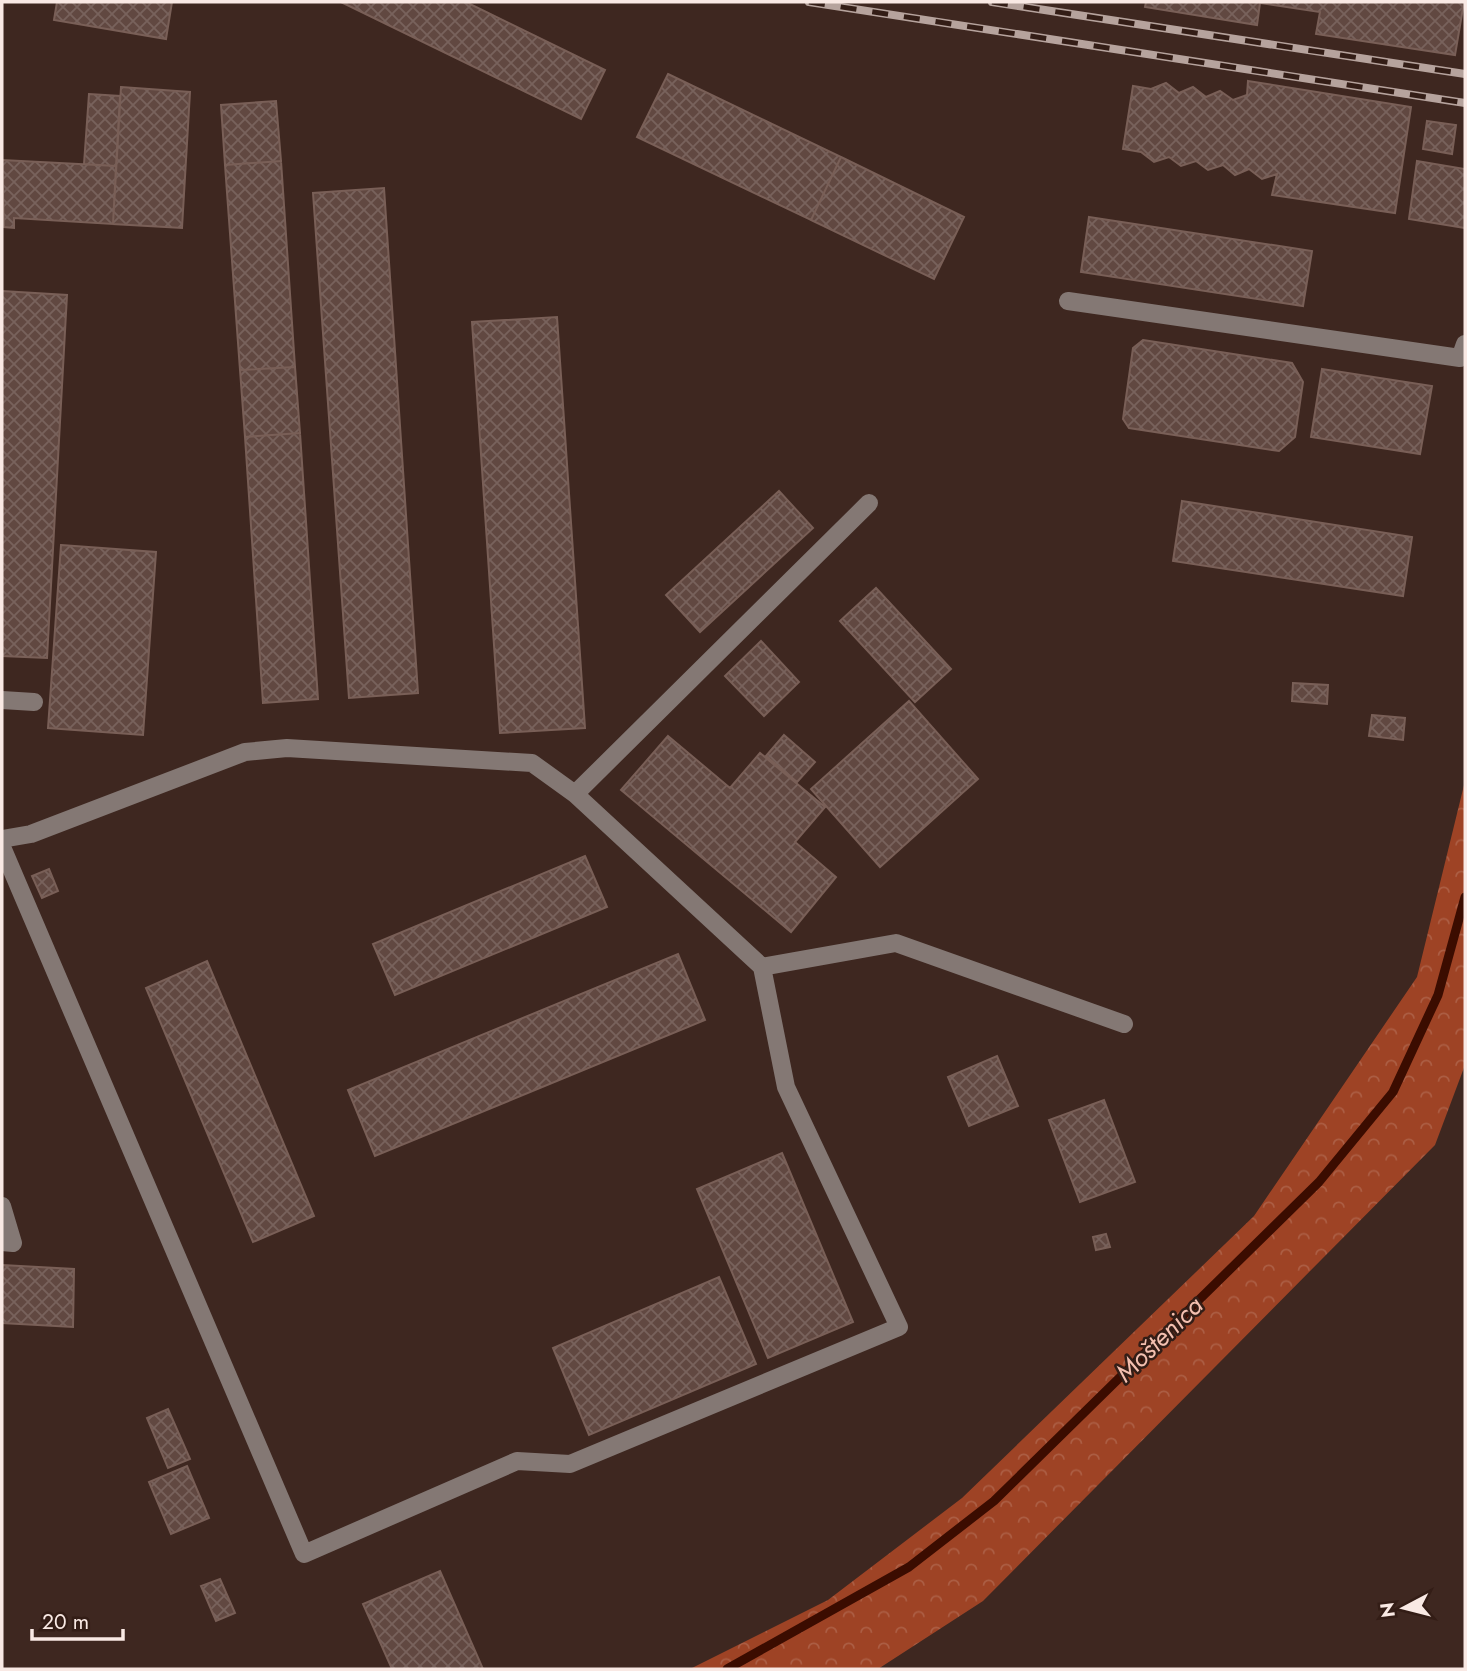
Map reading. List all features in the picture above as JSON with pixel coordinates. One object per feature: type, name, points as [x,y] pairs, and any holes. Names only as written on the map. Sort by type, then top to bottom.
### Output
[{"type":"lane","points":[[1068,300],[1460,358],[1465,344]]},
{"type":"lane","points":[[576,794],[869,503]]},
{"type":"lane","points":[[2,700],[33,702]]},
{"type":"lane","points":[[2,839],[31,834],[245,752],[287,748],[532,763],[576,794],[762,967],[786,1087],[899,1327],[570,1464],[517,1461],[304,1554],[2,847]]},
{"type":"lane","points":[[762,967],[896,943],[1124,1024]]},
{"type":"lane","points":[[2,1206],[13,1243],[2,1242]]},
{"type":"green space","points":[[1465,781],[1465,1065],[1435,1145],[983,1601],[878,1669],[690,1669],[828,1600],[962,1498],[1254,1216],[1417,977]]},
{"type":"building","points":[[57,2],[172,2],[166,39],[54,20]]},
{"type":"building","points":[[341,2],[466,2],[605,70],[581,119]]},
{"type":"building","points":[[1146,2],[1464,2],[1455,55],[1316,34],[1320,12],[1260,3],[1257,25],[1145,7]]},
{"type":"building","points":[[668,74],[841,157],[811,220],[637,137]]},
{"type":"building","points":[[1248,81],[1411,107],[1395,213],[1272,195],[1277,174],[1262,179],[1249,169],[1235,175],[1223,165],[1208,170],[1196,161],[1181,166],[1169,157],[1154,162],[1141,152],[1123,149],[1133,86],[1151,89],[1166,83],[1179,93],[1193,87],[1206,97],[1220,91],[1233,100],[1247,95]]},
{"type":"building","points":[[121,87],[190,92],[182,228],[113,224]]},
{"type":"building","points":[[89,94],[120,96],[116,166],[84,164]]},
{"type":"building","points":[[276,101],[281,161],[225,165],[221,105]]},
{"type":"building","points":[[1427,121],[1456,125],[1452,154],[1423,149]]},
{"type":"building","points":[[841,157],[964,217],[934,279],[811,220]]},
{"type":"building","points":[[2,160],[116,166],[113,224],[14,218],[14,228],[4,227]]},
{"type":"building","points":[[281,161],[295,367],[240,370],[225,165]]},
{"type":"building","points":[[1417,161],[1465,169],[1465,228],[1409,219]]},
{"type":"building","points":[[384,188],[418,693],[349,698],[313,193]]},
{"type":"building","points":[[1089,217],[1312,251],[1303,306],[1081,272]]},
{"type":"building","points":[[2,291],[67,295],[47,658],[2,656]]},
{"type":"building","points":[[557,317],[585,728],[500,733],[472,322]]},
{"type":"building","points":[[1143,340],[1292,363],[1303,382],[1295,437],[1279,451],[1129,428],[1123,419],[1133,348]]},
{"type":"building","points":[[295,367],[300,433],[245,437],[240,370]]},
{"type":"building","points":[[1322,369],[1432,386],[1420,454],[1311,437]]},
{"type":"building","points":[[300,433],[318,699],[263,703],[245,437]]},
{"type":"building","points":[[779,491],[813,528],[700,632],[666,595]]},
{"type":"building","points":[[1182,501],[1412,537],[1403,596],[1173,561]]},
{"type":"building","points":[[61,545],[156,552],[143,735],[48,728]]},
{"type":"building","points":[[876,588],[951,669],[915,702],[840,621]]},
{"type":"building","points":[[761,641],[799,682],[764,716],[725,676]]},
{"type":"building","points":[[1293,683],[1328,685],[1327,704],[1292,701]]},
{"type":"building","points":[[909,701],[978,779],[880,867],[811,789]]},
{"type":"building","points":[[1372,715],[1405,718],[1403,740],[1369,736]]},
{"type":"building","points":[[784,735],[815,762],[797,782],[766,756]]},
{"type":"building","points":[[668,736],[730,788],[760,753],[825,807],[795,842],[836,877],[791,932],[621,790]]},
{"type":"building","points":[[585,856],[607,907],[395,995],[373,944]]},
{"type":"building","points":[[49,869],[58,891],[42,898],[32,876]]},
{"type":"building","points":[[678,954],[705,1020],[375,1156],[348,1090]]},
{"type":"building","points":[[207,961],[314,1216],[253,1242],[146,988]]},
{"type":"building","points":[[997,1056],[1018,1106],[969,1126],[948,1077]]},
{"type":"building","points":[[1104,1100],[1135,1182],[1080,1202],[1049,1120]]},
{"type":"building","points":[[782,1153],[853,1322],[768,1358],[697,1189]]},
{"type":"building","points":[[1106,1234],[1110,1247],[1096,1250],[1093,1237]]},
{"type":"building","points":[[2,1265],[74,1269],[73,1327],[2,1323]]},
{"type":"building","points":[[719,1277],[756,1364],[589,1435],[553,1348]]},
{"type":"building","points":[[168,1409],[190,1459],[168,1468],[147,1418]]},
{"type":"building","points":[[187,1466],[209,1518],[171,1534],[149,1482]]},
{"type":"building","points":[[440,1571],[483,1669],[392,1669],[363,1604]]},
{"type":"building","points":[[220,1579],[235,1613],[216,1621],[201,1586]]},
{"type":"waterway","name":"Moštenica","points":[[727,1669],[909,1567],[994,1501],[1319,1182],[1393,1092],[1438,995],[1465,897]]},
{"type":"railway","points":[[809,2],[1465,103]]},
{"type":"railway","points":[[992,2],[1465,74]]}]
